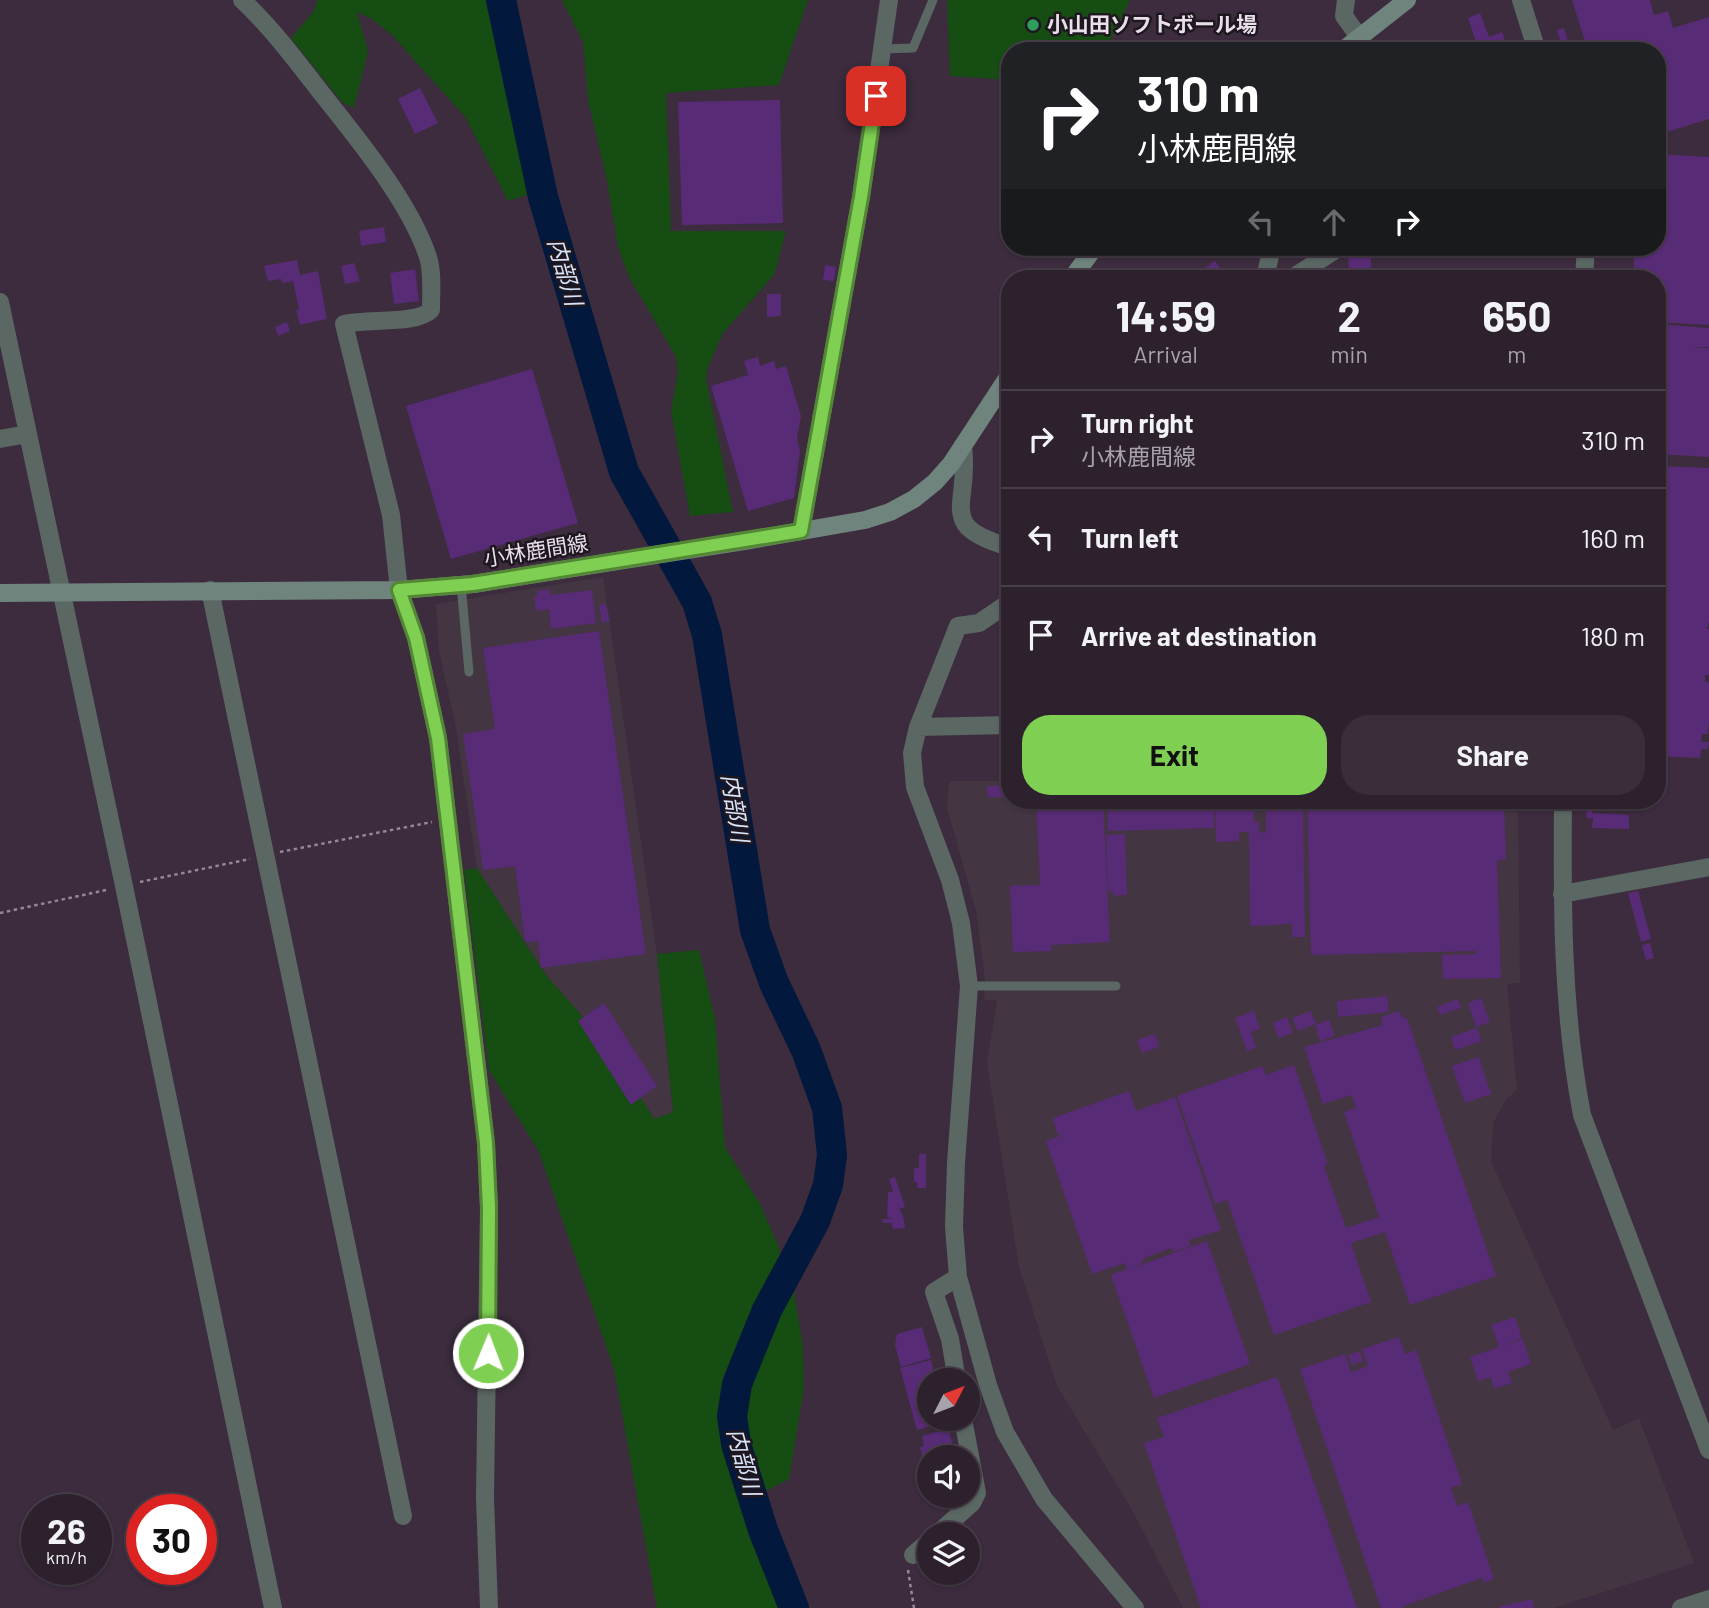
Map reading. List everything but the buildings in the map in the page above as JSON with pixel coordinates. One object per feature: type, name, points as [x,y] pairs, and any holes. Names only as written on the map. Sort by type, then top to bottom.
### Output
[{"type":"main road","points":[[1353,42],[1407,0]]},
{"type":"main road","name":"小林鹿間線","points":[[0,593],[399,590],[461,585],[865,520],[890,512],[914,499],[935,482],[963,446],[1001,388]]},
{"type":"street","points":[[242,0],[265,21],[388,182],[423,244],[429,260],[431,310],[425,317],[406,320],[361,320],[344,324],[391,515],[399,590],[416,638],[438,738],[449,818],[487,1156],[489,1208],[485,1498],[489,1608]]},
{"type":"street","points":[[801,531],[861,197],[889,0]]},
{"type":"street","points":[[1346,0],[1344,16],[1359,37]]},
{"type":"street","points":[[1521,0],[1534,42]]},
{"type":"street","points":[[1307,270],[1327,256]]},
{"type":"street","points":[[0,302],[273,1608]]},
{"type":"street","points":[[0,439],[28,434]]},
{"type":"street","points":[[963,446],[966,466],[960,507],[961,520],[975,536],[1001,544]]},
{"type":"street","points":[[210,590],[403,1516]]},
{"type":"street","points":[[1001,608],[979,623],[958,626],[918,727],[912,753],[915,787],[953,891],[961,923],[969,986],[954,1227],[958,1277],[988,1385],[1005,1432],[1044,1499],[1135,1608]]},
{"type":"street","points":[[918,727],[1001,725]]},
{"type":"street","points":[[1563,809],[1562,894],[1569,1033],[1582,1115],[1709,1450]]},
{"type":"street","points":[[1562,894],[1709,867]]},
{"type":"street","points":[[955,1368],[950,1339],[934,1292],[958,1277]]},
{"type":"street","points":[[951,1522],[972,1503],[976,1493],[965,1432]]},
{"type":"street","points":[[913,1555],[917,1552]]},
{"type":"street","points":[[1681,1608],[1709,1599]]},
{"type":"lane","points":[[882,49],[913,48],[933,0]]},
{"type":"lane","points":[[461,585],[469,672]]},
{"type":"lane","points":[[969,986],[1116,986]]},
{"type":"path","points":[[0,913],[449,818]]},
{"type":"path","points":[[913,1555],[908,1571],[914,1608]]},
{"type":"shaded area","points":[[603,577],[657,954],[673,1113],[654,1119],[611,1049],[545,974],[477,868],[455,723],[439,651],[436,604]]},
{"type":"shaded area","points":[[949,781],[1001,781],[1001,809],[1518,809],[1520,983],[1507,984],[1517,1090],[1506,1100],[1493,1123],[1491,1161],[1613,1430],[1639,1418],[1694,1563],[1554,1608],[1183,1608],[1132,1510],[1057,1386],[1019,1267],[987,1063],[997,1000],[984,1000],[985,979],[976,911],[947,808]]},
{"type":"green space","points":[[317,0],[500,0],[543,190],[508,201],[466,118],[393,36],[372,19],[357,12],[368,51],[354,108],[342,102],[291,38],[314,11]]},
{"type":"green space","points":[[562,0],[808,0],[779,85],[666,93],[671,231],[786,231],[774,275],[723,333],[708,367],[706,379],[733,512],[690,516],[671,411],[678,372],[676,357],[629,277],[618,247],[607,180],[588,100],[583,42]]},
{"type":"green space","name":"小山田ソフトボール場","points":[[947,0],[1130,0],[1109,42],[1001,42],[1001,79],[950,76]]},
{"type":"green space","points":[[477,868],[545,974],[611,1049],[654,1119],[673,1112],[657,954],[699,950],[715,1019],[725,1147],[760,1204],[776,1240],[794,1293],[803,1346],[804,1388],[789,1479],[750,1499],[780,1608],[657,1608],[614,1369],[539,1152],[489,1070],[464,870]]},
{"type":"waterway","name":"内部川","points":[[501,0],[543,197],[624,472],[697,602],[707,635],[755,930],[774,983],[806,1050],[827,1108],[832,1155],[828,1185],[815,1221],[767,1310],[737,1384],[732,1416],[736,1444],[763,1530],[794,1608]]},
{"type":"place","name":"小山田ソフトボール場","points":[[1033,25]]},
{"type":"route","points":[[488,1353],[489,1208],[486,1143],[449,818],[438,738],[416,638],[399,590],[473,584],[801,531],[861,197],[876,96]]}]
